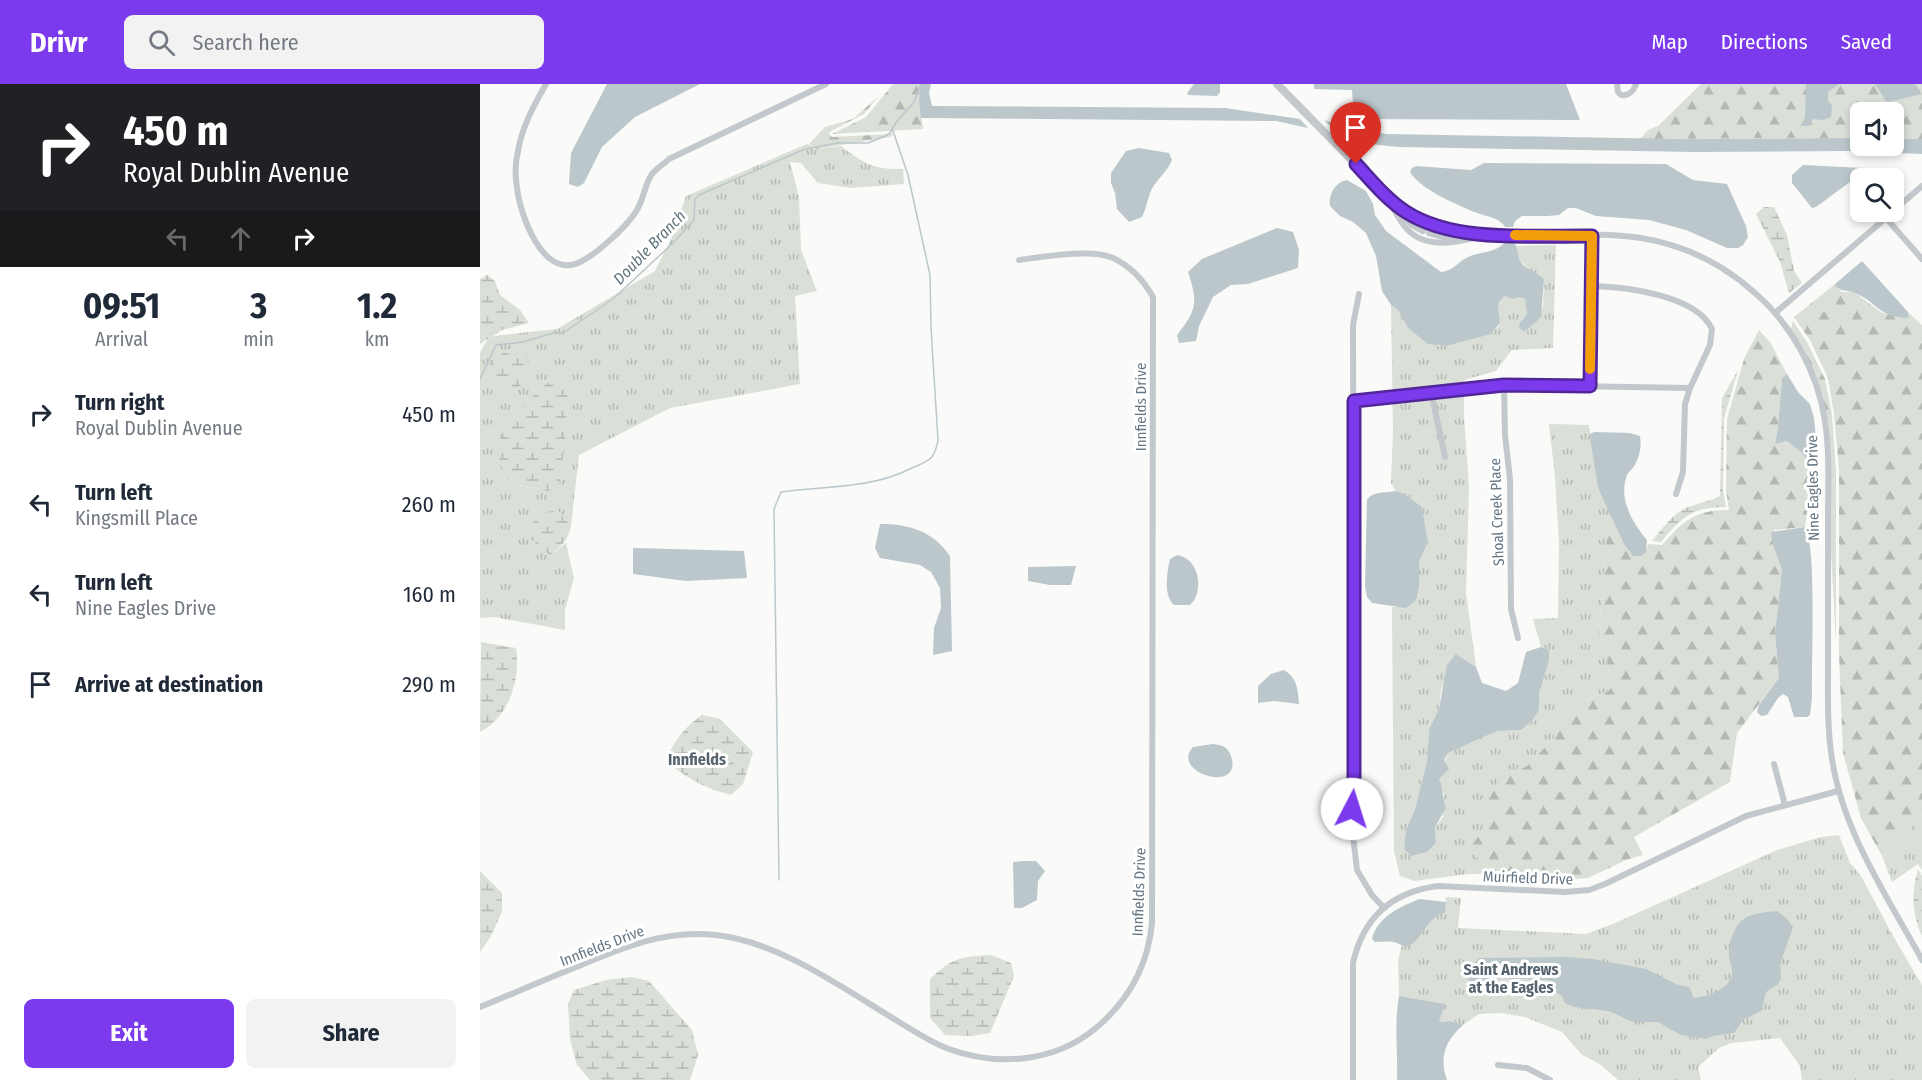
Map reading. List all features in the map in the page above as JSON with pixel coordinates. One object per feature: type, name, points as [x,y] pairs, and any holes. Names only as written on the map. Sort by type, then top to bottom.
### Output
[{"type":"street","points":[[546,84],[523,130],[516,167],[517,188],[524,220],[546,256],[556,263],[572,265],[590,255],[626,225],[638,210],[653,173],[669,159],[826,84]]},
{"type":"street","name":"Nine Eagles Drive","points":[[1277,84],[1386,195],[1407,213],[1440,227],[1491,235],[1642,238],[1690,252],[1735,276],[1775,313],[1789,332],[1808,365],[1819,392],[1826,424],[1828,721],[1831,757],[1838,791],[1858,842],[1922,960]]},
{"type":"street","points":[[1617,84],[1618,93],[1626,95],[1630,94],[1636,84]]},
{"type":"street","points":[[1904,202],[1922,186]]},
{"type":"street","name":"Nine Eagles Drive","points":[[1386,195],[1412,225],[1426,232],[1459,241]]},
{"type":"street","name":"Nine Eagles Drive","points":[[1386,195],[1406,228],[1432,242],[1459,241],[1491,235]]},
{"type":"street","points":[[1775,313],[1881,222]]},
{"type":"street","points":[[1890,222],[1922,259]]},
{"type":"street","points":[[1590,386],[1592,236]]},
{"type":"street","name":"Innfields Drive","points":[[480,1007],[634,944],[665,936],[695,934],[736,938],[775,951],[935,1043],[968,1055],[984,1058],[1006,1060],[1035,1057],[1065,1048],[1092,1031],[1124,998],[1140,972],[1152,923],[1153,297],[1145,284],[1131,270],[1112,257],[1087,254],[1019,260]]},
{"type":"street","points":[[1593,286],[1641,290],[1662,296],[1707,321],[1713,335],[1690,388],[1684,412],[1683,472],[1676,494]]},
{"type":"street","points":[[1359,294],[1353,324],[1354,776],[1352,827],[1357,870],[1372,895],[1384,908]]},
{"type":"street","points":[[1354,401],[1504,385],[1690,388]]},
{"type":"street","name":"Shoal Creek Place","points":[[1504,385],[1505,435],[1510,479],[1511,609],[1518,638]]},
{"type":"street","points":[[1431,392],[1445,457]]},
{"type":"street","points":[[1774,764],[1785,805]]},
{"type":"street","name":"Muirfield Drive","points":[[1353,1080],[1353,963],[1364,932],[1384,908],[1410,893],[1438,886],[1565,892],[1589,890],[1746,816],[1838,791]]},
{"type":"street","points":[[1498,1065],[1527,1068],[1550,1080]]},
{"type":"green space","points":[[893,84],[920,84],[919,102],[923,129],[832,134],[866,117]]},
{"type":"green space","points":[[1701,84],[1922,84],[1922,139],[1904,139],[1904,102],[1850,102],[1850,138],[1640,139],[1648,130],[1658,126]]},
{"type":"green space","points":[[879,96],[864,114],[829,134],[832,137],[894,134],[890,137],[817,149],[809,144],[825,127],[853,119]]},
{"type":"green space","points":[[807,144],[817,149],[841,146],[876,167],[903,169],[904,184],[851,188],[818,183],[801,163],[790,162],[799,197],[801,250],[817,291],[795,296],[800,384],[670,408],[579,455],[571,526],[557,510],[537,514],[550,555],[566,543],[574,578],[565,610],[565,630],[494,617],[480,618],[480,353],[487,340],[493,336],[557,329],[655,271],[671,239],[686,196]],"holes":[[[565,417],[565,442],[548,491],[509,483]]]},
{"type":"green space","points":[[1764,207],[1774,207],[1787,235],[1794,271],[1802,283],[1789,293],[1780,262],[1756,214]]},
{"type":"green space","points":[[1556,245],[1553,348],[1512,350],[1496,371],[1464,380],[1469,487],[1466,593],[1476,667],[1456,654],[1441,690],[1439,709],[1429,730],[1427,761],[1415,809],[1406,830],[1404,849],[1411,856],[1427,852],[1436,843],[1435,827],[1443,817],[1444,795],[1439,779],[1448,753],[1497,731],[1521,730],[1532,721],[1539,710],[1539,693],[1549,650],[1541,647],[1533,619],[1558,618],[1559,543],[1549,424],[1589,425],[1598,488],[1609,510],[1599,630],[1611,676],[1610,690],[1590,699],[1569,703],[1553,739],[1526,768],[1505,773],[1491,818],[1469,851],[1501,874],[1469,874],[1414,881],[1400,876],[1394,851],[1392,607],[1406,607],[1419,572],[1419,562],[1428,542],[1422,507],[1403,493],[1396,491],[1391,483],[1393,431],[1391,305],[1398,310],[1408,328],[1438,346],[1491,334],[1499,326],[1497,312],[1502,297],[1513,299],[1519,296],[1525,299],[1527,314],[1523,320],[1523,329],[1526,332],[1543,307],[1544,279],[1518,259],[1517,246]]},
{"type":"green space","points":[[487,275],[495,281],[500,295],[520,310],[529,323],[502,330],[480,344],[480,279]]},
{"type":"green space","points":[[1834,285],[1842,292],[1854,292],[1882,313],[1909,318],[1908,312],[1922,325],[1922,815],[1906,835],[1882,856],[1861,818],[1843,753],[1839,655],[1839,470],[1834,414],[1828,378],[1810,340],[1794,317]]},
{"type":"green space","points":[[1793,321],[1807,342],[1825,379],[1832,415],[1836,470],[1836,644],[1831,551],[1829,424],[1816,377],[1791,329]]},
{"type":"green space","points":[[1759,330],[1770,342],[1787,374],[1782,378],[1775,444],[1787,441],[1802,453],[1813,469],[1805,527],[1774,530],[1773,545],[1782,570],[1775,633],[1779,678],[1737,733],[1730,782],[1634,837],[1643,855],[1626,860],[1588,878],[1561,880],[1506,877],[1468,851],[1491,818],[1485,800],[1505,773],[1526,767],[1553,739],[1569,703],[1590,699],[1610,690],[1611,676],[1599,630],[1609,510],[1624,544],[1646,551],[1648,544],[1662,545],[1684,523],[1699,514],[1729,510],[1726,490],[1727,419],[1744,359]]},
{"type":"green space","points":[[507,349],[527,353],[529,371],[519,387],[503,391],[487,369]]},
{"type":"green space","points":[[1738,370],[1724,419],[1723,490],[1726,507],[1696,511],[1675,526],[1661,542],[1652,541],[1677,513],[1720,496],[1722,398]]},
{"type":"green space","points":[[554,379],[568,387],[565,442],[559,486],[548,491],[509,483],[498,453],[502,434],[522,407]]},
{"type":"green space","points":[[557,510],[571,526],[561,546],[550,555],[527,536],[537,514]]},
{"type":"green space","points":[[481,642],[516,648],[517,672],[511,696],[499,717],[480,732]]},
{"type":"green space","points":[[702,715],[720,719],[753,752],[743,784],[731,795],[697,782],[666,761],[680,735]]},
{"type":"green space","points":[[1922,815],[1922,870],[1918,864],[1892,882],[1882,856],[1906,835]]},
{"type":"green space","points":[[1839,835],[1850,863],[1861,876],[1922,985],[1922,1080],[1802,1080],[1800,1066],[1780,1038],[1732,1043],[1719,1048],[1698,1067],[1701,1080],[1618,1080],[1601,1065],[1581,1054],[1562,1032],[1525,1017],[1501,1013],[1479,1014],[1463,1025],[1451,1021],[1439,1022],[1444,1004],[1399,996],[1398,960],[1402,945],[1414,941],[1433,919],[1445,913],[1446,897],[1461,898],[1458,928],[1586,934],[1777,850],[1821,837]]},
{"type":"green space","points":[[1918,869],[1922,876],[1922,937],[1916,920],[1914,903],[1914,887]]},
{"type":"green space","points":[[480,871],[502,893],[502,912],[490,938],[480,952]]},
{"type":"green space","points":[[991,955],[1011,963],[1014,976],[990,1033],[971,1036],[945,1035],[930,1018],[930,979],[951,962],[971,956]]},
{"type":"green space","points":[[632,977],[649,981],[692,1030],[698,1055],[690,1080],[590,1080],[577,1065],[570,1039],[568,1004],[574,990],[606,980]]},
{"type":"shaded area","points":[[607,84],[700,84],[635,117],[602,147],[584,183],[578,187],[569,184],[571,153]]},
{"type":"shaded area","points":[[920,84],[931,84],[929,93],[932,106],[1225,108],[1300,119],[1308,128],[1276,121],[921,118]]},
{"type":"shaded area","points":[[1194,84],[1220,84],[1220,92],[1217,96],[1188,95],[1187,93]]},
{"type":"shaded area","points":[[1314,84],[1566,84],[1580,120],[1354,119],[1352,90],[1314,89]]},
{"type":"shaded area","points":[[1806,84],[1839,84],[1828,92],[1828,101],[1832,105],[1831,117],[1823,120],[1813,119],[1809,126],[1800,126],[1805,118]]},
{"type":"shaded area","points":[[1875,84],[1915,84],[1922,94],[1886,101]]},
{"type":"shaded area","points":[[1324,120],[1350,129],[1387,134],[1677,139],[1850,138],[1850,151],[1694,152],[1399,147],[1358,141],[1332,128]]},
{"type":"shaded area","points":[[1904,139],[1922,139],[1922,154],[1904,153]]},
{"type":"shaded area","points":[[1139,148],[1169,153],[1172,160],[1152,188],[1142,217],[1129,222],[1117,209],[1111,173],[1126,151]]},
{"type":"shaded area","points":[[1484,163],[1666,164],[1693,180],[1727,184],[1746,226],[1748,237],[1738,248],[1727,248],[1686,230],[1649,220],[1596,216],[1576,208],[1568,208],[1559,215],[1522,216],[1515,221],[1513,227],[1505,227],[1496,219],[1469,210],[1440,196],[1422,184],[1410,172],[1416,166],[1471,170]]},
{"type":"shaded area","points":[[1803,165],[1864,168],[1850,168],[1850,182],[1812,208],[1792,183],[1792,175]]},
{"type":"shaded area","points":[[1347,180],[1366,191],[1373,204],[1375,215],[1386,231],[1441,272],[1452,268],[1468,257],[1497,249],[1505,242],[1513,242],[1522,264],[1544,279],[1541,317],[1525,332],[1519,328],[1527,314],[1525,299],[1505,296],[1499,305],[1500,323],[1491,334],[1446,346],[1428,344],[1408,328],[1398,310],[1391,305],[1382,291],[1376,256],[1366,233],[1353,222],[1340,216],[1330,206],[1333,190],[1339,183]]},
{"type":"shaded area","points":[[1277,228],[1293,232],[1299,250],[1298,268],[1248,284],[1231,285],[1213,297],[1199,326],[1196,341],[1179,343],[1177,335],[1189,319],[1194,305],[1188,272],[1202,259]]},
{"type":"shaded area","points":[[1862,261],[1908,312],[1909,318],[1890,315],[1863,297],[1834,285]]},
{"type":"shaded area","points":[[1787,374],[1798,392],[1810,404],[1814,418],[1817,448],[1813,469],[1802,453],[1787,441],[1775,444],[1782,378]]},
{"type":"shaded area","points":[[1594,432],[1630,433],[1640,436],[1638,457],[1627,475],[1624,493],[1628,510],[1636,526],[1647,540],[1646,552],[1641,556],[1633,556],[1624,544],[1598,488],[1590,437],[1590,434]]},
{"type":"shaded area","points":[[1396,491],[1403,493],[1422,507],[1428,542],[1419,562],[1419,586],[1416,600],[1406,608],[1372,603],[1367,597],[1365,586],[1367,500],[1376,494]]},
{"type":"shaded area","points":[[880,524],[901,525],[920,531],[936,540],[950,556],[952,651],[933,655],[934,628],[941,608],[940,588],[931,572],[920,565],[880,558],[875,548]]},
{"type":"shaded area","points":[[1805,527],[1809,537],[1811,556],[1813,607],[1810,715],[1794,717],[1788,697],[1783,694],[1767,715],[1761,716],[1757,712],[1759,705],[1779,678],[1775,633],[1782,570],[1771,532]]},
{"type":"shaded area","points":[[633,548],[744,551],[747,578],[686,581],[633,574]]},
{"type":"shaded area","points":[[1177,555],[1184,557],[1195,568],[1197,592],[1190,605],[1174,605],[1168,596],[1170,559]]},
{"type":"shaded area","points":[[1076,566],[1071,585],[1050,585],[1028,581],[1028,567]]},
{"type":"shaded area","points":[[1541,647],[1549,650],[1549,660],[1539,693],[1539,710],[1532,721],[1521,730],[1497,731],[1448,753],[1444,760],[1449,769],[1439,779],[1446,808],[1435,827],[1436,843],[1427,852],[1411,856],[1404,849],[1406,830],[1415,809],[1427,761],[1429,730],[1439,709],[1447,665],[1456,654],[1476,667],[1482,683],[1506,691],[1518,683],[1526,652]]},
{"type":"shaded area","points":[[1284,670],[1296,684],[1299,704],[1274,701],[1258,703],[1258,686],[1271,674]]},
{"type":"shaded area","points":[[1213,744],[1224,747],[1230,753],[1232,768],[1227,775],[1208,776],[1198,772],[1191,765],[1188,756],[1193,747]]},
{"type":"shaded area","points":[[1036,861],[1045,871],[1038,881],[1037,900],[1022,908],[1014,908],[1013,862]]},
{"type":"shaded area","points":[[1420,899],[1446,902],[1445,913],[1434,919],[1412,944],[1403,946],[1394,942],[1375,942],[1372,939],[1379,924],[1391,913]]},
{"type":"shaded area","points":[[1777,911],[1793,927],[1780,964],[1781,979],[1777,985],[1766,992],[1761,1011],[1743,1020],[1734,1033],[1706,1039],[1681,1035],[1658,1022],[1633,1022],[1609,1011],[1574,1007],[1565,1003],[1548,980],[1500,978],[1473,985],[1464,974],[1479,958],[1593,959],[1646,969],[1678,985],[1689,987],[1694,998],[1699,997],[1722,989],[1730,980],[1732,968],[1729,957],[1732,935],[1741,921],[1752,915]]},
{"type":"shaded area","points":[[1399,996],[1445,1004],[1439,1022],[1451,1021],[1463,1025],[1452,1037],[1445,1050],[1444,1064],[1447,1080],[1397,1080],[1396,1028]]},
{"type":"waterway","name":"Double Branch","points":[[480,379],[496,345],[523,342],[553,333],[563,333],[613,299],[672,244],[694,220],[695,199],[699,195],[805,149],[838,143],[868,143],[885,136],[890,133],[897,121],[914,102],[921,84]]},
{"type":"waterway","points":[[779,880],[774,509],[781,492],[848,486],[880,480],[920,465],[932,457],[938,440],[930,275],[908,175],[892,128]]},
{"type":"slow traffic","points":[[1515,235],[1592,236],[1590,369]]},
{"type":"district","name":"Innfields","points":[[697,759]]},
{"type":"district","name":"Saint Andrews at the Eagles","points":[[1511,978]]},
{"type":"route","points":[[1352,809],[1354,776],[1354,401],[1504,385],[1590,386],[1593,286],[1592,236],[1491,235],[1440,227],[1407,213],[1356,164]]}]
